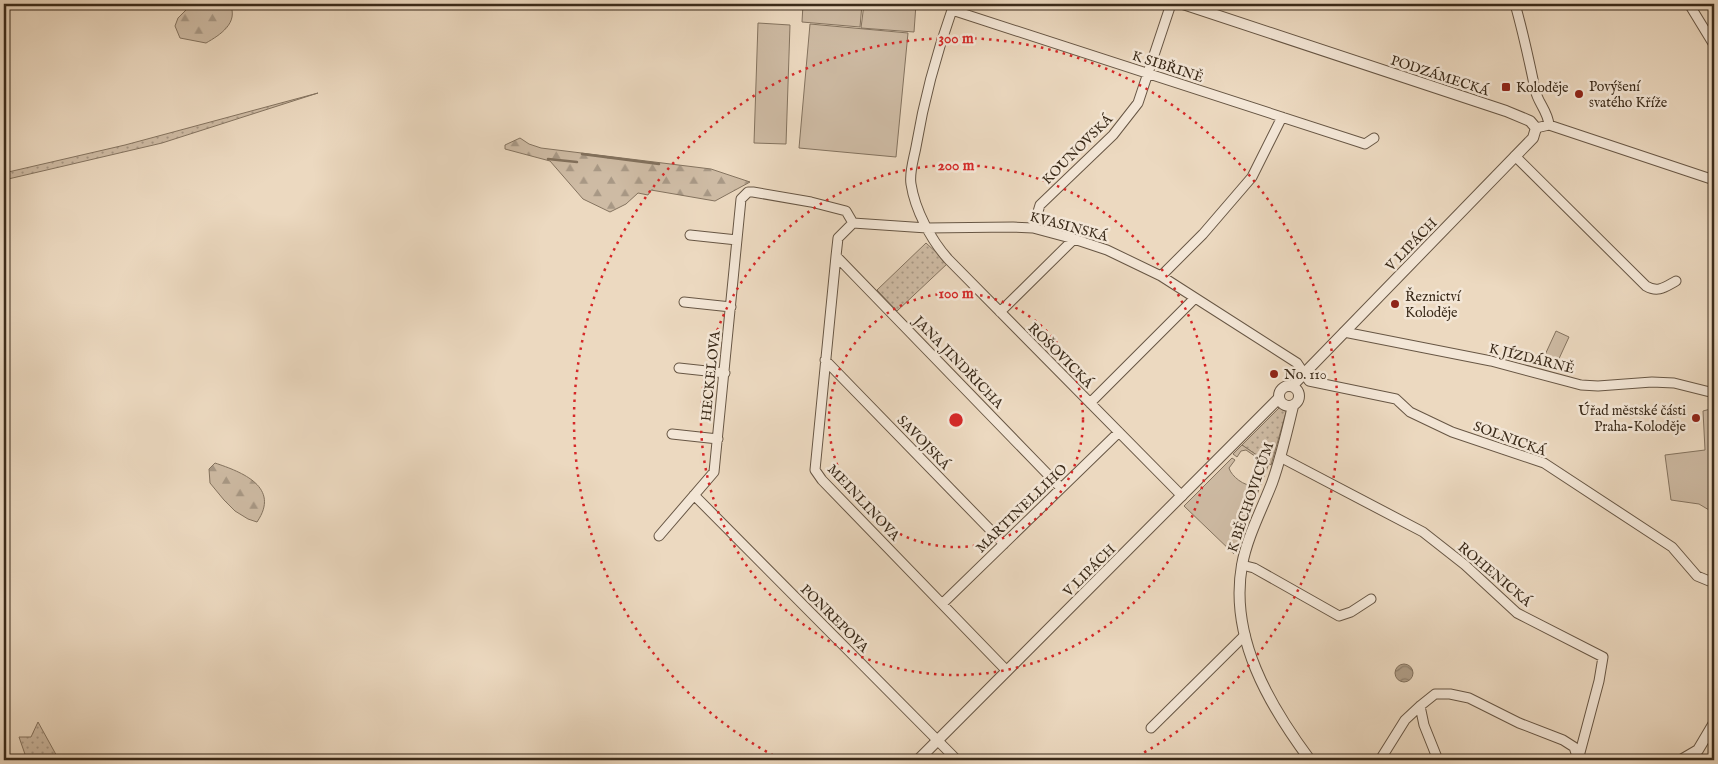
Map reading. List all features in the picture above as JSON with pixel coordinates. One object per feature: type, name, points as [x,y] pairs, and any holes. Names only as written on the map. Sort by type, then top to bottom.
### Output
[{"type":"street","name":"KOUNOVSKÁ","points":[[1033,228],[1040,205],[1114,135],[1138,102],[1171,4]]},
{"type":"street","name":"PODZÁMECKÁ","points":[[1183,4],[1506,111],[1530,121],[1536,128]]},
{"type":"street","points":[[1515,4],[1534,76],[1535,90],[1549,119],[1549,126]]},
{"type":"street","points":[[1689,4],[1714,45]]},
{"type":"street","name":"K SIBŘINĚ","points":[[952,10],[1365,144],[1374,138]]},
{"type":"street","name":"ROŠOVICKÁ","points":[[952,10],[935,60],[913,164],[911,183],[917,206],[945,255],[1182,496]]},
{"type":"street","points":[[1161,276],[1209,227],[1252,176],[1282,117]]},
{"type":"street","points":[[1536,128],[1549,126],[1714,180]]},
{"type":"street","name":"V LIPÁCH","points":[[1295,388],[1303,375],[1534,136],[1536,128]]},
{"type":"street","points":[[1515,156],[1646,286],[1653,290],[1661,290],[1676,281]]},
{"type":"street","name":"HECKELOVA","points":[[659,536],[714,472],[741,198],[748,192],[753,192],[811,202],[846,211],[854,223]]},
{"type":"street","name":"KVASINSKÁ","points":[[854,223],[928,228],[987,226],[1033,228],[1107,250],[1161,276],[1194,299],[1297,363],[1303,375]]},
{"type":"street","name":"MEINLINOVA","points":[[854,223],[838,238],[815,464],[817,474],[1007,671]]},
{"type":"street","points":[[690,235],[737,240]]},
{"type":"street","points":[[1000,312],[1074,239]]},
{"type":"street","name":"JANA JINDŘICHA","points":[[836,256],[1062,488]]},
{"type":"street","points":[[1090,403],[1194,299]]},
{"type":"street","points":[[684,302],[731,307]]},
{"type":"street","name":"K JÍZDÁRNĚ","points":[[1344,332],[1491,361],[1581,385],[1674,383],[1714,392]]},
{"type":"street","name":"SAVOJSKÁ","points":[[825,360],[1004,544]]},
{"type":"street","points":[[679,368],[725,373]]},
{"type":"street","name":"SOLNICKÁ","points":[[1303,375],[1309,381],[1318,384],[1396,398],[1410,412],[1452,432],[1544,463],[1672,547],[1697,576],[1714,583]]},
{"type":"street","points":[[1295,388],[1299,399],[1293,406],[1284,405],[1279,398],[1281,390],[1295,388]]},
{"type":"street","name":"V LIPÁCH","points":[[918,760],[1279,398]]},
{"type":"street","name":"K BĚCHOVICŮM","points":[[1293,406],[1280,457],[1242,565],[1239,592],[1245,636],[1264,689],[1288,731],[1310,760]]},
{"type":"street","name":"MARTINELLIHO","points":[[942,604],[1119,432]]},
{"type":"street","points":[[672,434],[718,439]]},
{"type":"street","name":"ROHENICKÁ","points":[[1280,457],[1423,532],[1465,565],[1517,613],[1603,658],[1599,681],[1578,760]]},
{"type":"street","name":"PONREPOVA","points":[[694,495],[957,760]]},
{"type":"street","points":[[1242,565],[1254,568],[1339,616],[1351,612],[1371,599]]},
{"type":"street","points":[[1151,728],[1245,636]]},
{"type":"street","points":[[1380,760],[1405,720],[1420,706],[1435,694],[1459,694],[1519,723],[1563,740],[1574,747],[1578,760]]},
{"type":"street","points":[[1420,706],[1424,725],[1438,760]]},
{"type":"street","points":[[1684,760],[1698,750],[1714,723]]},
{"type":"green space","points":[[192,4],[230,4],[232,17],[230,23],[227,28],[206,43],[180,38],[175,26],[178,18]]},
{"type":"green space","points":[[803,4],[862,4],[860,27],[802,22]]},
{"type":"green space","points":[[864,4],[916,4],[914,32],[861,28]]},
{"type":"green space","points":[[758,23],[790,25],[786,144],[754,143]]},
{"type":"green space","points":[[810,24],[908,33],[896,157],[799,148]]},
{"type":"green space","points":[[318,93],[162,143],[4,180],[4,173],[125,145]]},
{"type":"green space","points":[[520,138],[529,144],[541,148],[711,169],[750,182],[715,201],[651,190],[648,195],[638,193],[626,204],[610,212],[583,199],[550,161],[505,149],[505,145]]},
{"type":"green space","points":[[926,243],[948,263],[897,311],[877,290]]},
{"type":"green space","points":[[1556,331],[1569,337],[1557,363],[1544,357]]},
{"type":"green space","points":[[1282,405],[1287,409],[1271,465],[1242,445]]},
{"type":"green space","points":[[1714,408],[1714,513],[1699,504],[1671,500],[1665,455],[1705,450],[1703,411]]},
{"type":"green space","points":[[1242,445],[1267,462],[1268,466],[1234,554],[1184,506],[1232,458],[1235,460],[1229,468],[1232,474],[1242,483],[1253,485],[1265,469],[1265,463],[1246,450],[1241,451],[1237,457],[1233,454]]},
{"type":"green space","points":[[215,463],[246,476],[261,490],[264,499],[263,510],[257,522],[235,511],[210,483],[209,469]]},
{"type":"green space","points":[[38,722],[59,760],[27,760],[19,737],[31,737]]},
{"type":"water","points":[[1404,664],[1410,667],[1413,673],[1410,679],[1404,682],[1398,679],[1395,673],[1398,667]]},
{"type":"waterway","points":[[582,154],[659,164]]},
{"type":"waterway","points":[[548,159],[577,162]]},
{"type":"place","name":"Koloděje","points":[[1506,87]]},
{"type":"place","name":"Povýšení svatého Kříže","points":[[1579,94]]},
{"type":"place","name":"Řeznictví Koloděje","points":[[1395,304]]},
{"type":"place","name":"No. 110","points":[[1274,374]]},
{"type":"place","name":"Úřad městské části Praha-Koloděje","points":[[1696,418]]}]
